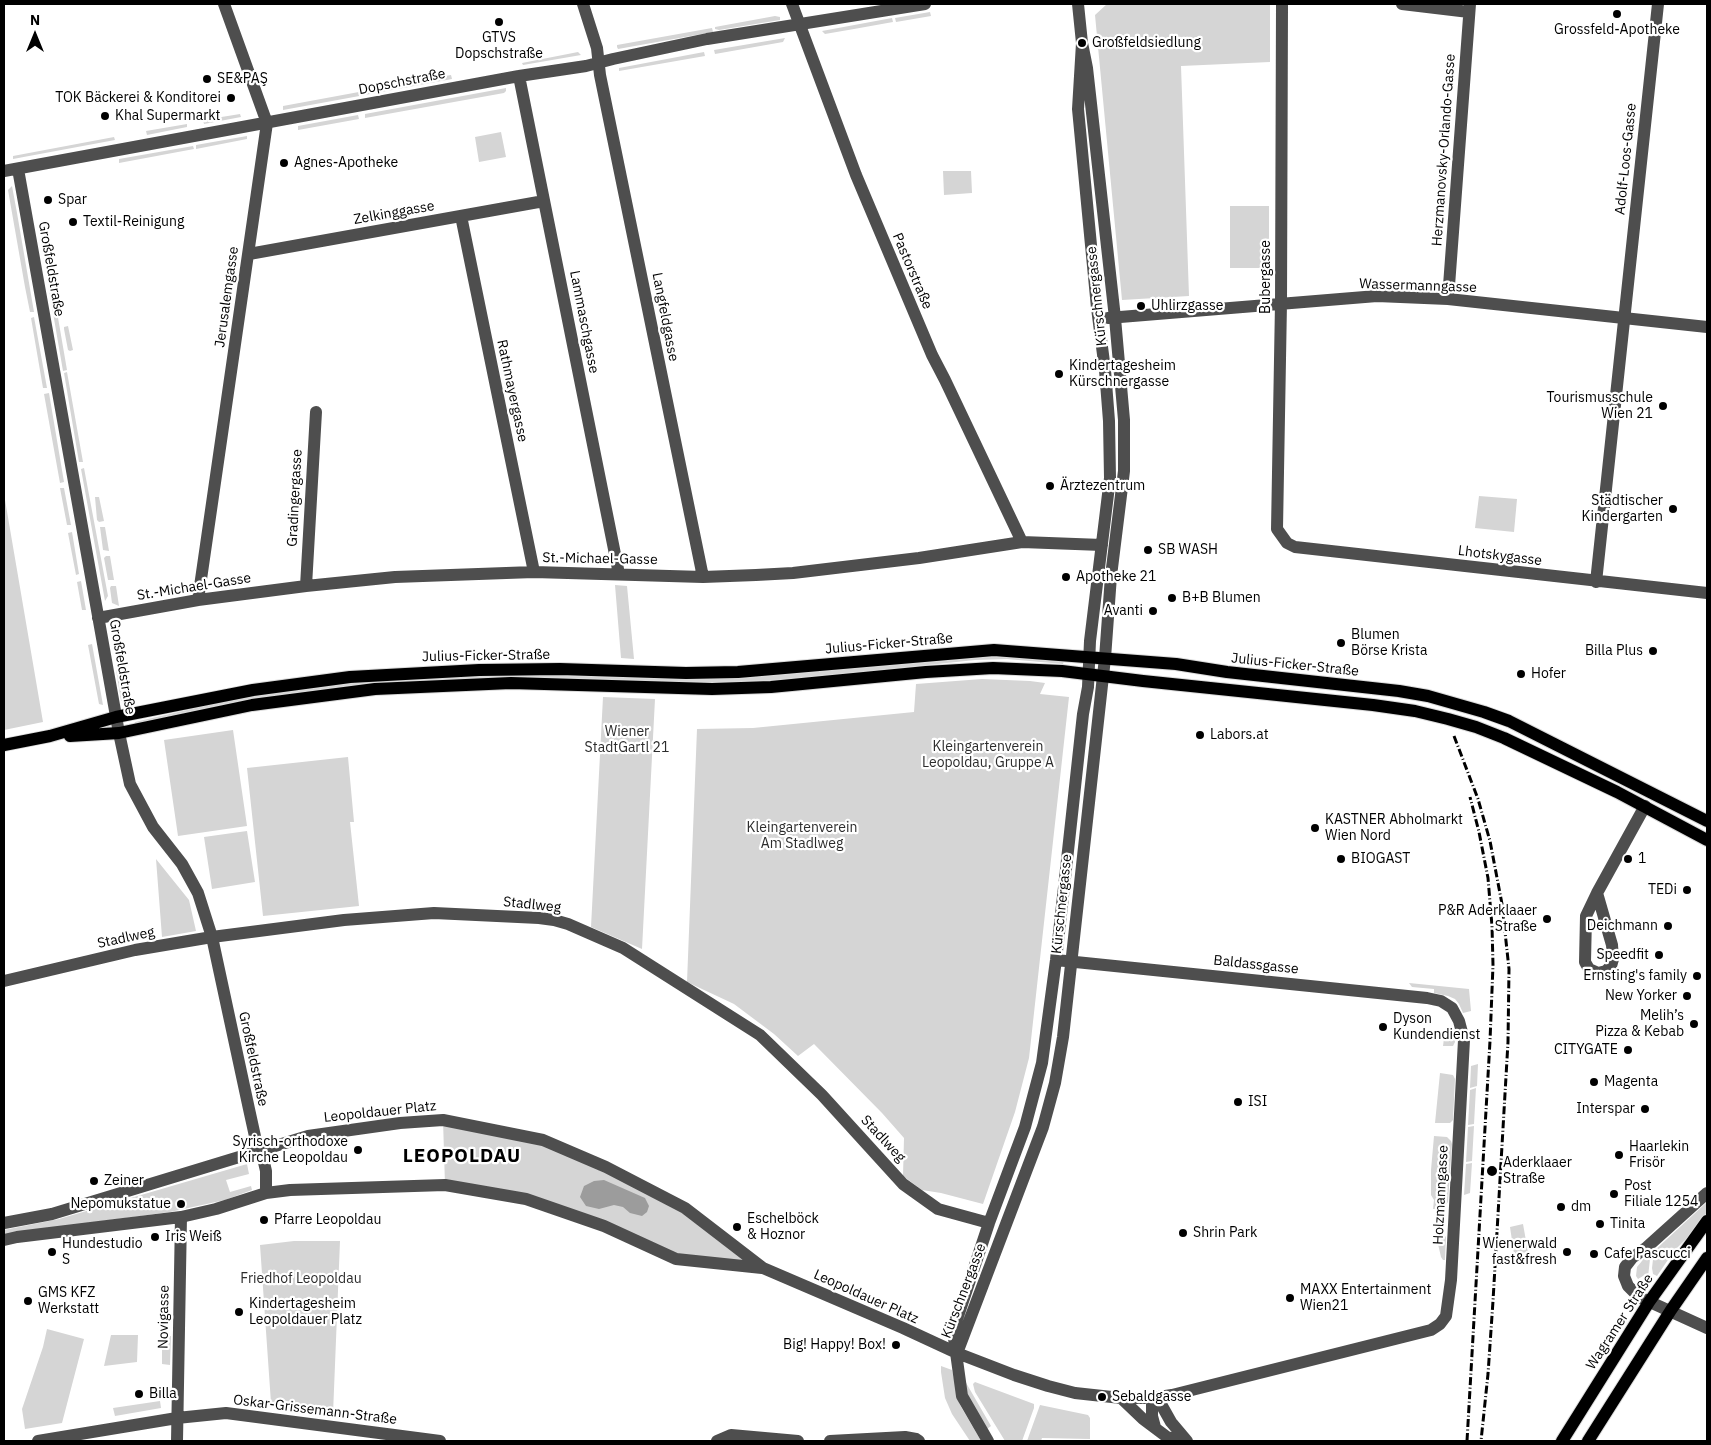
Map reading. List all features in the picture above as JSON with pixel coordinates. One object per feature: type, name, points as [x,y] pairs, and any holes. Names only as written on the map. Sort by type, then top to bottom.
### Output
[{"type":"main road","name":"Julius-Ficker-Straße","points":[[4,745],[50,736],[116,717],[253,690],[350,677],[406,672],[544,669],[686,673],[738,672],[994,650],[1176,664],[1227,672],[1399,691],[1428,696],[1484,712],[1509,722],[1707,821]]},
{"type":"main road","name":"Julius-Ficker-Straße","points":[[50,736],[119,733],[252,705],[375,690],[511,683],[712,690],[771,687],[926,672],[993,668],[1062,671],[1372,705],[1440,717],[1476,727],[1504,738],[1645,806],[1707,840]]},
{"type":"main road","points":[[1645,806],[1652,793]]},
{"type":"main road","name":"Wagramer Straße","points":[[1562,1441],[1649,1302],[1707,1221]]},
{"type":"main road","points":[[1588,1441],[1671,1310],[1707,1258]]},
{"type":"street","name":"Jerusalemgasse","points":[[198,600],[249,254],[266,124],[224,4]]},
{"type":"street","name":"Langfeldgasse","points":[[583,4],[598,48],[600,76],[703,577]]},
{"type":"street","name":"Pastorstraße","points":[[792,4],[856,176],[932,356],[1022,542]]},
{"type":"street","name":"Dopschstraße","points":[[4,171],[519,76],[586,66],[707,39],[925,4]]},
{"type":"street","name":"Kürschnergasse","points":[[956,1353],[953,1331],[1025,1127],[1038,1084],[1056,960],[1083,714],[1096,675],[1105,658],[1111,576],[1124,471],[1124,420],[1115,318],[1078,4]]},
{"type":"street","name":"Bubergasse","points":[[1282,4],[1281,304],[1277,529],[1290,546]]},
{"type":"street","points":[[1402,4],[1470,8]]},
{"type":"street","name":"Adolf-Loos-Gasse","points":[[1596,582],[1658,4]]},
{"type":"street","name":"Herzmanovsky-Orlando-Gasse","points":[[1448,299],[1470,8]]},
{"type":"street","name":"Kürschnergasse","points":[[956,1353],[1043,1127],[1055,1083],[1064,1037],[1096,675],[1088,656],[1110,478],[1109,421],[1078,109],[1082,43]]},
{"type":"street","name":"Lammaschgasse","points":[[519,76],[619,574]]},
{"type":"street","name":"Großfeldstraße","points":[[18,168],[98,618],[130,784],[153,827],[182,864],[198,893],[212,937],[258,1150],[263,1158],[266,1171],[266,1193]]},
{"type":"street","name":"Zelkinggasse","points":[[249,254],[544,201]]},
{"type":"street","name":"Rathmayergasse","points":[[461,216],[534,572]]},
{"type":"street","name":"Wassermanngasse","points":[[1098,319],[1377,296],[1448,299],[1707,326]]},
{"type":"street","name":"Gradingergasse","points":[[306,586],[316,412]]},
{"type":"street","name":"St.-Michael-Gasse","points":[[98,618],[198,600],[395,577],[534,572],[703,577],[793,573],[919,558],[1022,542],[1102,545]]},
{"type":"street","name":"Lhotskygasse","points":[[1290,546],[1596,582],[1707,593]]},
{"type":"street","points":[[1597,892],[1612,944],[1613,959],[1611,966],[1606,971],[1598,973],[1589,969],[1585,962],[1586,916],[1597,892],[1645,806]]},
{"type":"street","name":"Stadlweg","points":[[4,981],[135,950],[212,937],[344,920],[434,913],[538,918],[568,924],[623,948],[760,1035],[822,1095],[903,1184],[938,1209],[990,1223]]},
{"type":"street","name":"Baldassgasse","points":[[1056,960],[1427,998],[1441,1001],[1452,1008]]},
{"type":"street","name":"Holzmanngasse","points":[[1154,1397],[1203,1388],[1432,1330],[1440,1324],[1446,1316],[1449,1303],[1464,1040],[1459,1021],[1452,1008]]},
{"type":"street","name":"Leopoldauer Platz","points":[[4,1223],[52,1214],[308,1136],[400,1123],[443,1120],[543,1140],[606,1167],[685,1208],[763,1268],[956,1353]]},
{"type":"street","name":"Leopoldauer Platz","points":[[4,1240],[181,1217],[216,1209],[266,1193],[290,1190],[445,1185],[526,1199],[604,1226],[676,1259],[763,1268]]},
{"type":"street","points":[[1707,1193],[1647,1247],[1632,1258],[1625,1267],[1624,1276],[1628,1286],[1649,1302],[1671,1310],[1707,1328]]},
{"type":"street","name":"Novigasse","points":[[177,1441],[181,1217]]},
{"type":"street","points":[[988,1441],[962,1396],[956,1353],[1048,1386],[1084,1394],[1121,1398],[1154,1397]]},
{"type":"street","points":[[1154,1397],[1152,1416],[1155,1427]]},
{"type":"street","points":[[1154,1397],[1186,1441]]},
{"type":"street","points":[[1121,1398],[1167,1437],[1180,1441]]},
{"type":"street","name":"Oskar-Grissemann-Straße","points":[[38,1441],[177,1418],[234,1414],[440,1441]]},
{"type":"street","points":[[717,1441],[730,1435],[798,1441]]},
{"type":"street","points":[[830,1441],[905,1437],[919,1441]]},
{"type":"green space","points":[[1107,4],[1270,4],[1270,62],[1181,66],[1189,296],[1122,300],[1095,15]]},
{"type":"green space","points":[[930,12],[931,16],[896,22],[895,18]]},
{"type":"green space","points":[[775,16],[780,17],[780,20],[719,30],[715,29],[715,27]]},
{"type":"green space","points":[[892,18],[893,22],[825,34],[822,31]]},
{"type":"green space","points":[[712,28],[713,32],[618,49],[617,47],[617,45]]},
{"type":"green space","points":[[785,38],[783,42],[715,54],[714,50]]},
{"type":"green space","points":[[578,52],[581,55],[523,65],[522,63]]},
{"type":"green space","points":[[704,52],[705,56],[619,71],[619,68]]},
{"type":"green space","points":[[451,75],[452,79],[283,110],[283,106]]},
{"type":"green space","points":[[506,88],[504,93],[365,118],[365,114]]},
{"type":"green space","points":[[240,114],[241,117],[204,124],[203,120]]},
{"type":"green space","points":[[358,115],[359,119],[298,130],[298,126]]},
{"type":"green space","points":[[187,124],[187,127],[147,135],[146,131]]},
{"type":"green space","points":[[501,132],[506,157],[479,162],[475,137]]},
{"type":"green space","points":[[247,136],[247,139],[196,149],[196,145]]},
{"type":"green space","points":[[114,137],[115,140],[13,159],[13,156]]},
{"type":"green space","points":[[193,146],[194,149],[119,163],[119,159]]},
{"type":"green space","points":[[943,171],[971,171],[972,193],[944,195]]},
{"type":"green space","points":[[12,186],[34,312],[30,312],[8,190]]},
{"type":"green space","points":[[1230,206],[1269,206],[1269,268],[1230,268]]},
{"type":"green space","points":[[45,242],[50,276],[47,276],[41,243]]},
{"type":"green space","points":[[51,277],[67,370],[63,371],[47,278]]},
{"type":"green space","points":[[34,317],[47,388],[43,388],[31,318]]},
{"type":"green space","points":[[68,326],[73,350],[70,351],[68,350],[64,329],[64,327]]},
{"type":"green space","points":[[67,372],[83,462],[79,462],[64,373]]},
{"type":"green space","points":[[49,393],[64,482],[60,483],[44,394]]},
{"type":"green space","points":[[84,468],[108,596],[105,601],[81,469]]},
{"type":"green space","points":[[60,488],[64,488],[71,525],[67,525]]},
{"type":"green space","points":[[4,494],[43,722],[4,730]]},
{"type":"green space","points":[[1479,496],[1517,499],[1514,532],[1475,528]]},
{"type":"green space","points":[[95,497],[99,497],[104,521],[99,522],[97,520]]},
{"type":"green space","points":[[100,527],[105,527],[109,551],[103,550]]},
{"type":"green space","points":[[72,532],[79,574],[76,575],[68,533]]},
{"type":"green space","points":[[110,556],[114,580],[108,580],[104,558]]},
{"type":"green space","points":[[81,581],[86,610],[82,610],[77,582]]},
{"type":"green space","points":[[615,585],[627,586],[634,659],[621,658]]},
{"type":"green space","points":[[111,586],[116,586],[119,606],[112,603]]},
{"type":"green space","points":[[92,644],[103,705],[99,704],[88,645]]},
{"type":"green space","points":[[991,655],[1064,661],[1063,664],[1007,659],[975,660],[769,682],[712,684],[453,681],[135,725],[135,722],[234,699],[356,682],[454,675],[567,674]]},
{"type":"green space","points":[[120,669],[124,696],[124,700],[121,701],[116,670]]},
{"type":"green space","points":[[982,679],[1045,683],[1040,694],[1069,697],[1029,1058],[1015,1112],[983,1204],[922,1190],[903,1176],[904,1138],[814,1044],[798,1056],[774,1034],[734,1004],[687,982],[697,729],[753,728],[914,712],[916,684]]},
{"type":"green space","name":"Wiener StadtGartl 21","points":[[603,697],[655,699],[642,949],[591,927]]},
{"type":"green space","points":[[233,730],[247,826],[178,836],[164,740]]},
{"type":"green space","points":[[348,757],[354,822],[350,822],[359,906],[263,916],[247,768]]},
{"type":"green space","points":[[247,831],[255,882],[212,889],[204,837]]},
{"type":"green space","points":[[156,859],[189,900],[196,931],[162,937]]},
{"type":"green space","points":[[1409,983],[1469,989],[1471,1011],[1463,1013],[1455,999],[1434,993],[1434,989],[1412,987]]},
{"type":"green space","points":[[1445,1031],[1453,1031],[1455,1042],[1453,1046],[1443,1046]]},
{"type":"green space","points":[[1478,1064],[1477,1086],[1470,1088],[1471,1066]]},
{"type":"green space","points":[[1440,1073],[1453,1075],[1455,1079],[1453,1120],[1450,1123],[1435,1123]]},
{"type":"green space","points":[[1476,1088],[1474,1124],[1468,1125],[1470,1090]]},
{"type":"green space","points":[[443,1120],[543,1140],[685,1208],[763,1268],[676,1259],[526,1199],[445,1185]]},
{"type":"green space","points":[[1474,1126],[1472,1161],[1466,1162],[1468,1127]]},
{"type":"green space","points":[[1434,1136],[1447,1137],[1452,1144],[1448,1202],[1443,1208],[1433,1209],[1431,1170]]},
{"type":"green space","points":[[1472,1163],[1470,1193],[1464,1195],[1466,1164]]},
{"type":"green space","points":[[247,1164],[249,1174],[226,1180],[230,1192],[251,1186],[252,1190],[225,1200],[170,1212],[20,1232],[4,1236],[4,1230],[59,1219]]},
{"type":"green space","points":[[1707,1202],[1707,1213],[1696,1229],[1674,1251],[1657,1276],[1653,1274],[1654,1251]]},
{"type":"green space","points":[[1523,1224],[1528,1252],[1514,1254],[1510,1227]]},
{"type":"green space","points":[[1435,1231],[1441,1232],[1446,1237],[1445,1260],[1441,1257]]},
{"type":"green space","name":"Friedhof Leopoldau","points":[[294,1241],[340,1241],[333,1414],[271,1403],[260,1245]]},
{"type":"green space","points":[[1651,1250],[1648,1277],[1643,1276],[1638,1279],[1636,1276],[1637,1267]]},
{"type":"green space","points":[[47,1329],[84,1339],[62,1423],[25,1429],[22,1409],[43,1347]]},
{"type":"green space","points":[[111,1335],[138,1335],[137,1362],[104,1366]]},
{"type":"green space","points":[[162,1336],[171,1336],[170,1365],[162,1364]]},
{"type":"green space","points":[[941,1366],[952,1370],[960,1405],[981,1441],[970,1441],[952,1414],[945,1398]]},
{"type":"green space","points":[[965,1381],[991,1426],[987,1429],[966,1393]]},
{"type":"green space","points":[[975,1382],[1034,1404],[1022,1441],[1005,1441],[975,1392],[973,1384]]},
{"type":"green space","points":[[160,1401],[161,1408],[115,1416],[113,1408]]},
{"type":"green space","points":[[1040,1405],[1088,1415],[1090,1418],[1090,1439],[1042,1438],[1041,1441],[1027,1441]]},
{"type":"shaded area","points":[[604,1180],[645,1198],[649,1206],[647,1212],[642,1216],[630,1213],[623,1207],[614,1205],[599,1209],[586,1206],[580,1197],[584,1186],[594,1181]]},
{"type":"railway","points":[[1454,736],[1478,799],[1490,841],[1502,904],[1509,969],[1508,1042],[1493,1301],[1481,1441]]},
{"type":"railway","points":[[1467,1441],[1493,965],[1488,878],[1470,797]]},
{"type":"place","name":"Grossfeld-Apotheke","points":[[1617,14]]},
{"type":"place","name":"GTVS Dopschstraße","points":[[499,22]]},
{"type":"place","name":"Großfeldsiedlung","points":[[1082,43]]},
{"type":"place","name":"SE&PAŞ","points":[[207,79]]},
{"type":"place","name":"TOK Bäckerei & Konditorei","points":[[231,98]]},
{"type":"place","name":"Khal Supermarkt","points":[[105,116]]},
{"type":"place","name":"Agnes-Apotheke","points":[[284,163]]},
{"type":"place","name":"Spar","points":[[48,200]]},
{"type":"place","name":"Textil-Reinigung","points":[[73,222]]},
{"type":"place","name":"Uhlirzgasse","points":[[1141,306]]},
{"type":"place","name":"Kindertagesheim Kürschnergasse","points":[[1059,374]]},
{"type":"place","name":"Tourismusschule Wien 21","points":[[1663,406]]},
{"type":"place","name":"Ärztezentrum","points":[[1050,486]]},
{"type":"place","name":"Städtischer Kindergarten","points":[[1673,509]]},
{"type":"place","name":"SB WASH","points":[[1148,550]]},
{"type":"place","name":"Apotheke 21","points":[[1066,577]]},
{"type":"place","name":"B+B Blumen","points":[[1172,598]]},
{"type":"place","name":"Avanti","points":[[1153,611]]},
{"type":"place","name":"Blumen Börse Krista","points":[[1341,643]]},
{"type":"place","name":"Billa Plus","points":[[1653,651]]},
{"type":"place","name":"Hofer","points":[[1521,674]]},
{"type":"place","name":"Labors.at","points":[[1200,735]]},
{"type":"place","name":"KASTNER Abholmarkt Wien Nord","points":[[1315,828]]},
{"type":"place","name":"BIOGAST","points":[[1341,859]]},
{"type":"place","name":"1","points":[[1628,859]]},
{"type":"place","name":"TEDi","points":[[1687,890]]},
{"type":"place","name":"P&R Aderklaaer Straße","points":[[1547,919]]},
{"type":"place","name":"Deichmann","points":[[1668,926]]},
{"type":"place","name":"Speedfit","points":[[1659,955]]},
{"type":"place","name":"Ernsting's family","points":[[1697,976]]},
{"type":"place","name":"New Yorker","points":[[1687,996]]},
{"type":"place","name":"Melih’s Pizza & Kebab","points":[[1694,1024]]},
{"type":"place","name":"Dyson Kundendienst","points":[[1383,1027]]},
{"type":"place","name":"CITYGATE","points":[[1628,1050]]},
{"type":"place","name":"Magenta","points":[[1594,1082]]},
{"type":"place","name":"ISI","points":[[1238,1102]]},
{"type":"place","name":"Interspar","points":[[1645,1109]]},
{"type":"place","name":"Syrisch-orthodoxe Kirche Leopoldau","points":[[358,1150]]},
{"type":"place","name":"Haarlekin Frisör","points":[[1619,1155]]},
{"type":"place","name":"Aderklaaer Straße","points":[[1492,1171]]},
{"type":"place","name":"Zeiner","points":[[94,1181]]},
{"type":"place","name":"Post Filiale 1254","points":[[1614,1194]]},
{"type":"place","name":"Nepomukstatue","points":[[181,1204]]},
{"type":"place","name":"dm","points":[[1561,1207]]},
{"type":"place","name":"Pfarre Leopoldau","points":[[264,1220]]},
{"type":"place","name":"Tinita","points":[[1600,1224]]},
{"type":"place","name":"Eschelböck & Hoznor","points":[[737,1227]]},
{"type":"place","name":"Shrin Park","points":[[1183,1233]]},
{"type":"place","name":"Iris Weiß","points":[[155,1237]]},
{"type":"place","name":"Hundestudio S","points":[[52,1252]]},
{"type":"place","name":"Wienerwald fast&fresh","points":[[1567,1252]]},
{"type":"place","name":"Cafe Pascucci","points":[[1594,1254]]},
{"type":"place","name":"MAXX Entertainment Wien21","points":[[1290,1298]]},
{"type":"place","name":"GMS KFZ Werkstatt","points":[[28,1301]]},
{"type":"place","name":"Kindertagesheim Leopoldauer Platz","points":[[239,1312]]},
{"type":"place","name":"Big! Happy! Box!","points":[[896,1345]]},
{"type":"place","name":"Billa","points":[[139,1394]]},
{"type":"place","name":"Sebaldgasse","points":[[1102,1397]]},
{"type":"district","name":"LEOPOLDAU","points":[[462,1157]]},
{"type":"park label","name":"Kleingartenverein Leopoldau, Gruppe A","points":[[988,756]]},
{"type":"park label","name":"Kleingartenverein Am Stadlweg","points":[[802,836]]}]
